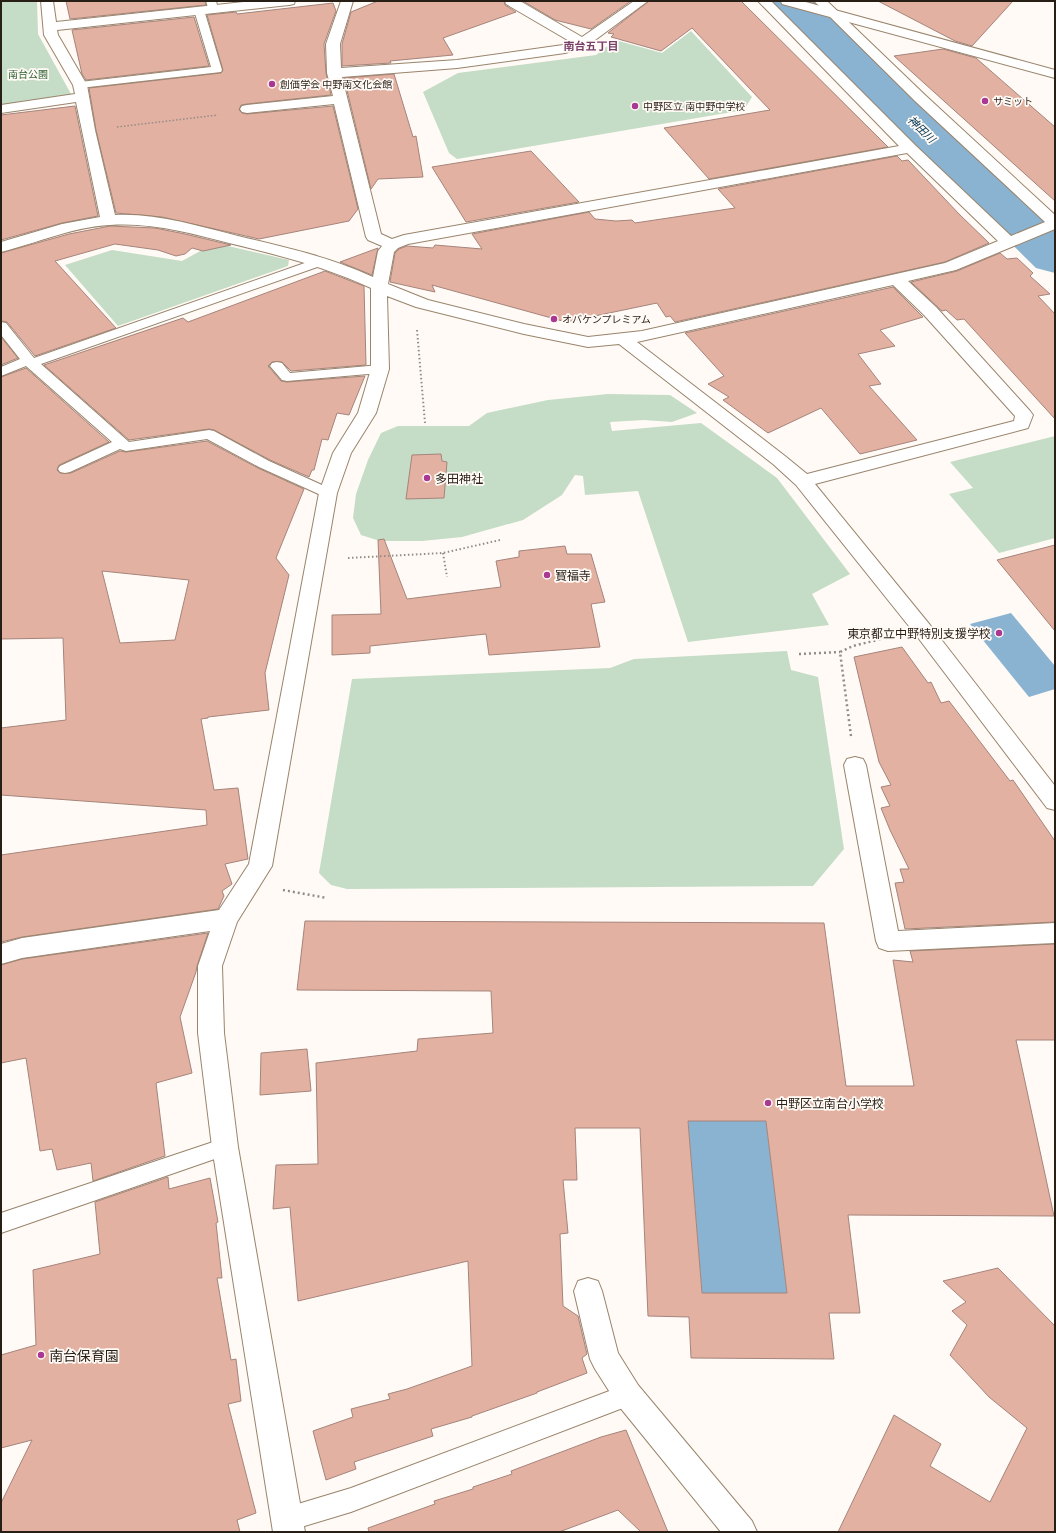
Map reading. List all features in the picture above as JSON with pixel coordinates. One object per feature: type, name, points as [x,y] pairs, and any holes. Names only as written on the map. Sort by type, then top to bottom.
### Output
[{"type":"street","points":[[47,1],[51,35],[82,91],[88,130],[108,220]]},
{"type":"street","points":[[50,27],[199,10],[212,5],[289,1]]},
{"type":"street","points":[[347,1],[333,44],[334,73],[374,237],[392,245]]},
{"type":"street","points":[[511,1],[582,43]]},
{"type":"street","points":[[334,73],[457,64],[566,49],[582,43],[642,1]]},
{"type":"street","points":[[764,1],[910,148],[1012,241]]},
{"type":"street","points":[[1,247],[68,226],[108,220],[129,219],[180,226],[319,262],[422,304],[524,329],[588,342],[642,336],[950,268],[1052,224],[920,98],[835,14],[820,5],[787,1]]},
{"type":"street","points":[[835,14],[1055,74]]},
{"type":"street","points":[[1,109],[82,91]]},
{"type":"street","points":[[247,109],[340,99]]},
{"type":"street","points":[[289,1526],[225,1147],[211,1033],[210,966],[226,920],[260,866],[328,493],[342,453],[367,413],[380,369],[379,286],[386,251],[392,245],[404,240],[910,148]]},
{"type":"street","points":[[803,481],[1022,424],[1024,415],[930,312],[897,280]]},
{"type":"street","points":[[623,339],[779,460],[803,481],[923,630],[1055,802]]},
{"type":"street","points":[[855,765],[888,941],[1055,934]]},
{"type":"street","points":[[1,954],[22,948],[226,920]]},
{"type":"street","points":[[588,1291],[605,1359],[628,1395],[741,1532]]},
{"type":"lane","points":[[82,91],[217,70],[199,10]]},
{"type":"lane","points":[[1,372],[319,262]]},
{"type":"lane","points":[[1,326],[30,361],[126,447],[209,434],[264,464],[328,493]]},
{"type":"lane","points":[[277,366],[287,377],[380,369]]},
{"type":"lane","points":[[64,469],[121,443]]},
{"type":"lane","points":[[1,1223],[225,1147]]},
{"type":"lane","points":[[289,1526],[351,1500],[628,1395]]},
{"type":"path","points":[[88,130],[218,115]]},
{"type":"path","points":[[422,304],[416,325],[425,423]]},
{"type":"path","points":[[345,559],[443,553],[500,540]]},
{"type":"path","points":[[443,553],[447,577]]},
{"type":"path","points":[[799,654],[840,652],[853,646]]},
{"type":"path","points":[[840,652],[855,765]]},
{"type":"path","points":[[280,889],[327,898]]},
{"type":"green space","name":"南台公園","points":[[37,1],[38,34],[71,94],[1,105],[1,2]]},
{"type":"green space","points":[[691,31],[752,97],[744,110],[457,159],[449,153],[423,92],[458,73],[596,55],[615,40],[662,53]]},
{"type":"green space","points":[[215,243],[289,260],[288,266],[118,326],[65,265],[112,250],[182,261]]},
{"type":"green space","points":[[608,394],[670,395],[697,413],[672,422],[644,420],[610,422],[612,431],[701,423],[777,478],[850,574],[812,594],[829,625],[688,642],[638,491],[585,495],[583,476],[575,475],[562,495],[523,520],[462,537],[422,541],[380,541],[361,535],[353,518],[356,494],[368,460],[381,433],[398,426],[469,426],[487,413],[548,400]]},
{"type":"green space","points":[[1055,436],[1055,538],[999,553],[949,494],[973,488],[950,462]]},
{"type":"green space","points":[[787,651],[791,670],[818,677],[844,849],[813,886],[347,889],[331,885],[319,873],[352,679],[610,668],[634,659]]},
{"type":"water","points":[[1011,613],[1055,666],[1055,689],[1029,697],[970,624]]},
{"type":"water","points":[[688,1121],[766,1121],[787,1293],[702,1293]]},
{"type":"building","points":[[66,1],[205,1],[206,5],[70,19]]},
{"type":"building","points":[[378,1],[504,1],[505,5],[516,12],[443,38],[453,55],[390,61],[391,63],[342,66],[342,44],[351,12]]},
{"type":"building","points":[[523,1],[631,1],[591,29],[555,20]]},
{"type":"building","points":[[649,1],[741,1],[888,147],[709,179],[664,128],[770,110],[692,28],[661,51],[611,37],[614,34],[608,33]]},
{"type":"building","points":[[878,1],[1013,1],[972,46],[955,41]]},
{"type":"building","points":[[333,3],[336,11],[324,44],[326,73],[331,95],[247,104],[241,105],[239,110],[242,113],[247,114],[333,106],[358,209],[349,221],[259,239],[162,217],[116,213],[96,130],[89,88],[221,73],[223,70],[207,15],[236,12],[237,14]]},
{"type":"building","points":[[194,17],[209,66],[86,80],[82,74],[72,30]]},
{"type":"building","name":"サミット","points":[[943,49],[976,58],[1055,127],[1055,201],[894,56]]},
{"type":"building","points":[[394,74],[413,137],[416,136],[423,177],[378,179],[371,189],[344,78]]},
{"type":"building","points":[[75,106],[98,216],[62,223],[1,240],[1,115]]},
{"type":"building","points":[[531,151],[579,202],[466,222],[432,167]]},
{"type":"building","points":[[897,156],[902,161],[908,160],[989,243],[945,262],[675,322],[670,316],[666,317],[657,303],[566,322],[432,285],[435,292],[390,282],[395,253],[399,249],[407,246],[433,248],[435,245],[482,249],[472,234],[589,212],[595,219],[616,221],[632,220],[635,223],[735,208],[718,189]]},
{"type":"building","points":[[110,226],[155,228],[231,245],[203,251],[192,248],[185,254],[176,256],[158,250],[115,244],[55,261],[116,328],[35,356],[7,322],[1,321],[1,253],[69,234]]},
{"type":"building","points":[[378,248],[372,275],[340,262]]},
{"type":"building","points":[[1000,253],[1007,259],[1017,258],[1033,273],[1030,276],[1050,294],[1038,296],[1055,314],[1055,419],[964,319],[957,320],[946,310],[942,311],[911,282],[957,271]]},
{"type":"building","points":[[325,271],[364,286],[366,365],[291,371],[282,362],[272,362],[268,366],[281,381],[287,382],[365,376],[349,415],[337,413],[328,440],[322,439],[314,470],[312,470],[309,477],[270,460],[214,430],[209,429],[129,440],[44,365],[183,318],[188,322]]},
{"type":"building","points":[[893,287],[923,317],[880,330],[895,346],[858,354],[881,384],[869,386],[917,440],[860,454],[821,408],[768,433],[723,400],[729,397],[708,384],[724,376],[685,333]]},
{"type":"building","points":[[1,337],[18,358],[1,365]]},
{"type":"building","points":[[26,368],[109,442],[59,465],[57,470],[60,473],[71,473],[120,451],[126,452],[207,441],[258,468],[304,489],[276,558],[289,575],[265,673],[269,710],[201,719],[214,790],[238,788],[248,859],[225,864],[232,884],[222,891],[224,896],[218,909],[22,937],[1,942],[1,855],[207,825],[206,810],[1,795],[1,728],[66,720],[63,638],[1,639],[1,377]],"holes":[[[102,571],[189,580],[175,640],[120,643]]]},
{"type":"building","points":[[441,454],[442,461],[447,462],[444,498],[406,499],[412,455]]},
{"type":"building","points":[[384,539],[407,599],[501,587],[496,561],[519,557],[519,551],[565,546],[567,554],[591,554],[605,602],[591,604],[600,647],[489,655],[486,634],[370,646],[370,653],[332,655],[332,615],[381,614],[378,540]]},
{"type":"building","points":[[1055,545],[1055,631],[997,560]]},
{"type":"building","points":[[902,647],[928,683],[931,682],[941,703],[949,701],[1010,781],[1013,780],[1055,841],[1055,922],[905,929],[895,883],[904,882],[900,869],[909,869],[881,808],[890,806],[881,787],[891,785],[879,762],[854,657]]},
{"type":"building","points":[[305,921],[824,923],[846,1086],[914,1086],[893,960],[913,962],[910,951],[1055,944],[1055,1040],[1016,1040],[1054,1216],[848,1215],[860,1313],[829,1313],[834,1359],[691,1358],[689,1317],[648,1316],[640,1128],[575,1128],[577,1180],[563,1180],[568,1233],[560,1234],[563,1306],[578,1316],[587,1354],[582,1358],[587,1373],[472,1417],[431,1429],[433,1436],[354,1462],[356,1469],[326,1480],[313,1431],[353,1417],[351,1409],[390,1399],[388,1394],[407,1389],[472,1366],[468,1261],[298,1301],[290,1207],[273,1209],[276,1165],[318,1164],[316,1063],[417,1051],[418,1039],[493,1033],[491,991],[297,990]],"holes":[[[688,1121],[766,1121],[787,1293],[702,1293]]]},
{"type":"building","points":[[208,933],[180,1017],[192,1073],[156,1083],[165,1156],[93,1181],[91,1163],[57,1170],[52,1149],[40,1151],[26,1058],[1,1063],[1,965],[22,959]]},
{"type":"building","points":[[307,1049],[311,1091],[260,1095],[261,1053]]},
{"type":"building","points":[[168,1177],[169,1189],[210,1178],[218,1222],[216,1223],[222,1278],[217,1278],[231,1360],[236,1359],[241,1401],[228,1404],[256,1513],[237,1520],[240,1532],[1,1532],[1,1503],[32,1440],[1,1448],[1,1355],[36,1345],[33,1270],[100,1254],[95,1202]]},
{"type":"building","points":[[998,1268],[1055,1326],[1055,1532],[838,1532],[894,1415],[941,1444],[930,1466],[990,1502],[1027,1428],[989,1397],[950,1355],[967,1325],[952,1311],[966,1302],[943,1281]]},
{"type":"building","points":[[626,1430],[668,1532],[641,1532],[618,1510],[559,1532],[369,1532],[368,1528],[435,1504],[434,1501],[473,1489],[473,1487],[512,1474],[511,1471],[601,1437]]},
{"type":"waterway","name":"神田川","points":[[789,1],[1055,257]]},
{"type":"place","name":"創価学会 中野南文化会館","points":[[272,84]]},
{"type":"place","name":"サミット","points":[[985,101]]},
{"type":"place","name":"中野区立 南中野中学校","points":[[635,106]]},
{"type":"place","name":"オバケンプレミアム","points":[[554,319]]},
{"type":"place","name":"多田神社","points":[[427,478]]},
{"type":"place","name":"寳福寺","points":[[547,575]]},
{"type":"place","name":"東京都立中野特別支援学校","points":[[999,633]]},
{"type":"place","name":"中野区立南台小学校","points":[[768,1103]]},
{"type":"place","name":"南台保育園","points":[[41,1355]]},
{"type":"district","name":"南台五丁目","points":[[591,45]]}]
